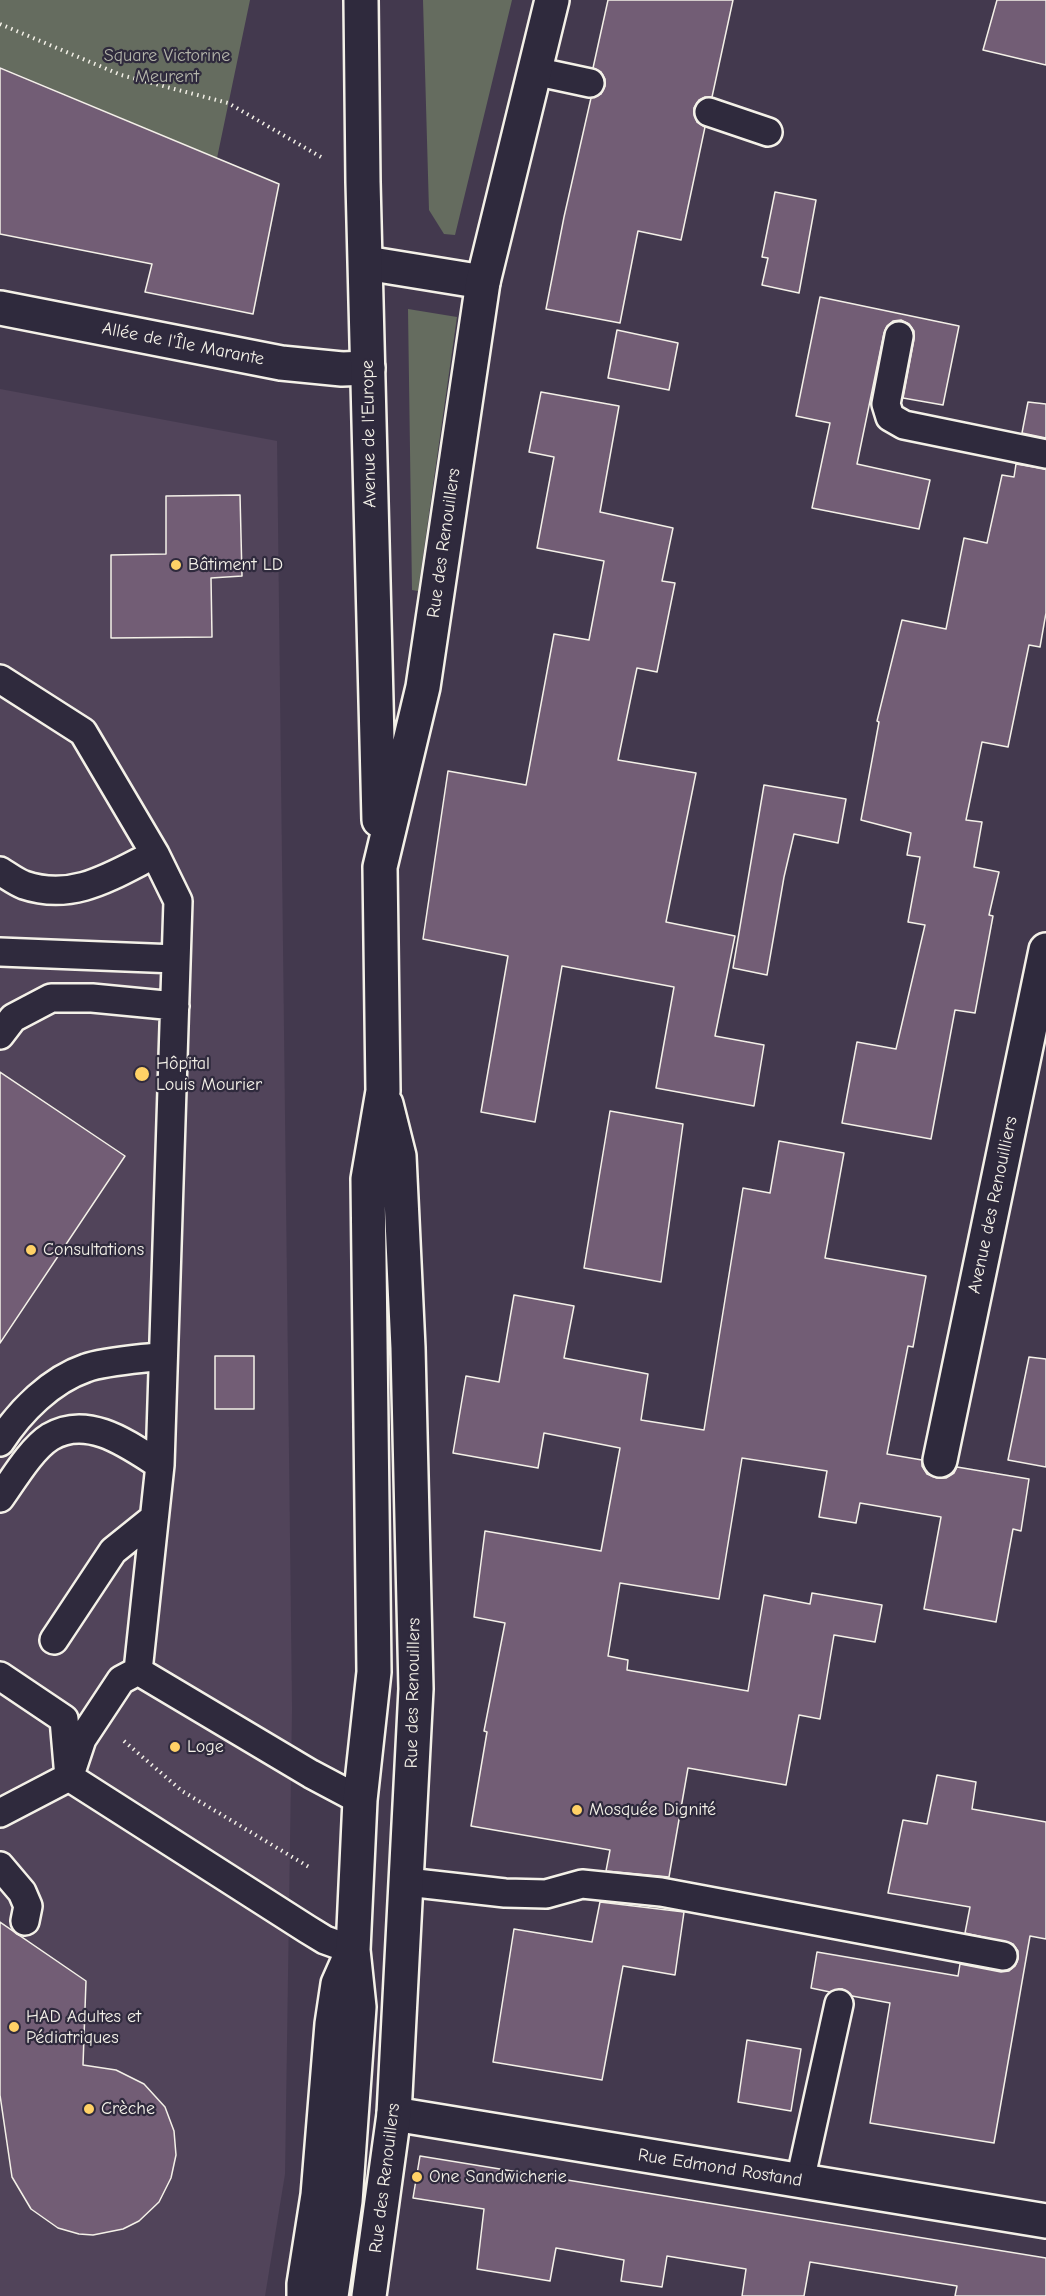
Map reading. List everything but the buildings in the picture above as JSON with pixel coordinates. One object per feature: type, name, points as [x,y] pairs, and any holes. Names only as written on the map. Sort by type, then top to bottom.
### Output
[{"type":"street","name":"Avenue de l'Europe","points":[[361,0],[363,182],[380,867]]},
{"type":"street","name":"Rue des Renouillers","points":[[331,2296],[345,2201],[352,2109],[359,2007],[353,1950],[360,1800],[374,1672],[368,1179],[383,1091],[380,867],[423,687],[483,282],[552,0]]},
{"type":"street","points":[[366,263],[483,282]]},
{"type":"street","name":"Allée de l'Île Marante","points":[[0,308],[281,363],[342,369],[368,368]]},
{"type":"street","name":"Avenue des Renouilliers","points":[[940,1460],[1039,1021],[1046,951]]},
{"type":"street","name":"Rue des Renouillers","points":[[369,2296],[394,2114],[416,1689],[408,1348],[399,1156],[383,1091]]},
{"type":"street","points":[[360,1800],[409,1844]]},
{"type":"street","name":"Rue des Renouillers","points":[[304,2296],[318,2195],[332,2024],[338,1984],[353,1950]]},
{"type":"street","name":"Rue Edmond Rostand","points":[[352,2109],[1046,2221]]},
{"type":"lane","points":[[534,71],[590,83]]},
{"type":"lane","points":[[709,112],[768,132]]},
{"type":"lane","points":[[899,336],[886,404],[890,417],[904,425],[1046,454]]},
{"type":"lane","points":[[0,679],[83,732],[155,854],[178,901],[160,1465],[138,1671]]},
{"type":"lane","points":[[0,871],[23,884],[48,891],[89,887],[155,854]]},
{"type":"lane","points":[[0,952],[176,959]]},
{"type":"lane","points":[[0,1035],[13,1018],[51,998],[92,998],[174,1006]]},
{"type":"lane","points":[[0,1442],[12,1423],[51,1387],[87,1367],[164,1356]]},
{"type":"lane","points":[[0,1498],[30,1457],[49,1438],[71,1429],[96,1431],[116,1437],[160,1465]]},
{"type":"lane","points":[[54,1640],[113,1551],[154,1518]]},
{"type":"lane","points":[[138,1671],[311,1774],[360,1800]]},
{"type":"lane","points":[[0,1813],[69,1777],[82,1739],[95,1719],[121,1680],[138,1671]]},
{"type":"lane","points":[[0,1676],[64,1719],[69,1777]]},
{"type":"lane","points":[[69,1777],[307,1929],[326,1940],[353,1950]]},
{"type":"lane","points":[[0,1866],[22,1892],[28,1906],[25,1921]]},
{"type":"lane","points":[[407,1882],[505,1893],[546,1894],[582,1884],[661,1892],[1003,1956]]},
{"type":"lane","points":[[800,2181],[839,2004]]},
{"type":"path","points":[[0,24],[121,75],[228,103],[363,182]]},
{"type":"path","points":[[95,1719],[108,1727],[182,1791],[309,1867]]},
{"type":"shaded area","name":"Hôpital Louis Mourier","points":[[0,389],[277,441],[292,1708],[285,2174],[265,2296],[0,2296]]},
{"type":"green space","name":"Square Victorine Meurent","points":[[0,0],[250,0],[217,158],[0,67]]},
{"type":"green space","points":[[423,0],[512,0],[455,235],[444,234],[429,210]]},
{"type":"green space","points":[[408,309],[457,317],[418,591],[412,590]]},
{"type":"place","name":"Bâtiment LD","points":[[176,565]]},
{"type":"place","name":"Hôpital Louis Mourier","points":[[142,1074]]},
{"type":"place","name":"Consultations","points":[[31,1250]]},
{"type":"place","name":"Loge","points":[[175,1747]]},
{"type":"place","name":"Mosquée Dignité","points":[[577,1810]]},
{"type":"place","name":"HAD Adultes et Pédiatriques","points":[[14,2027]]},
{"type":"place","name":"Crèche","points":[[89,2109]]},
{"type":"place","name":"One Sandwicherie","points":[[417,2177]]}]
